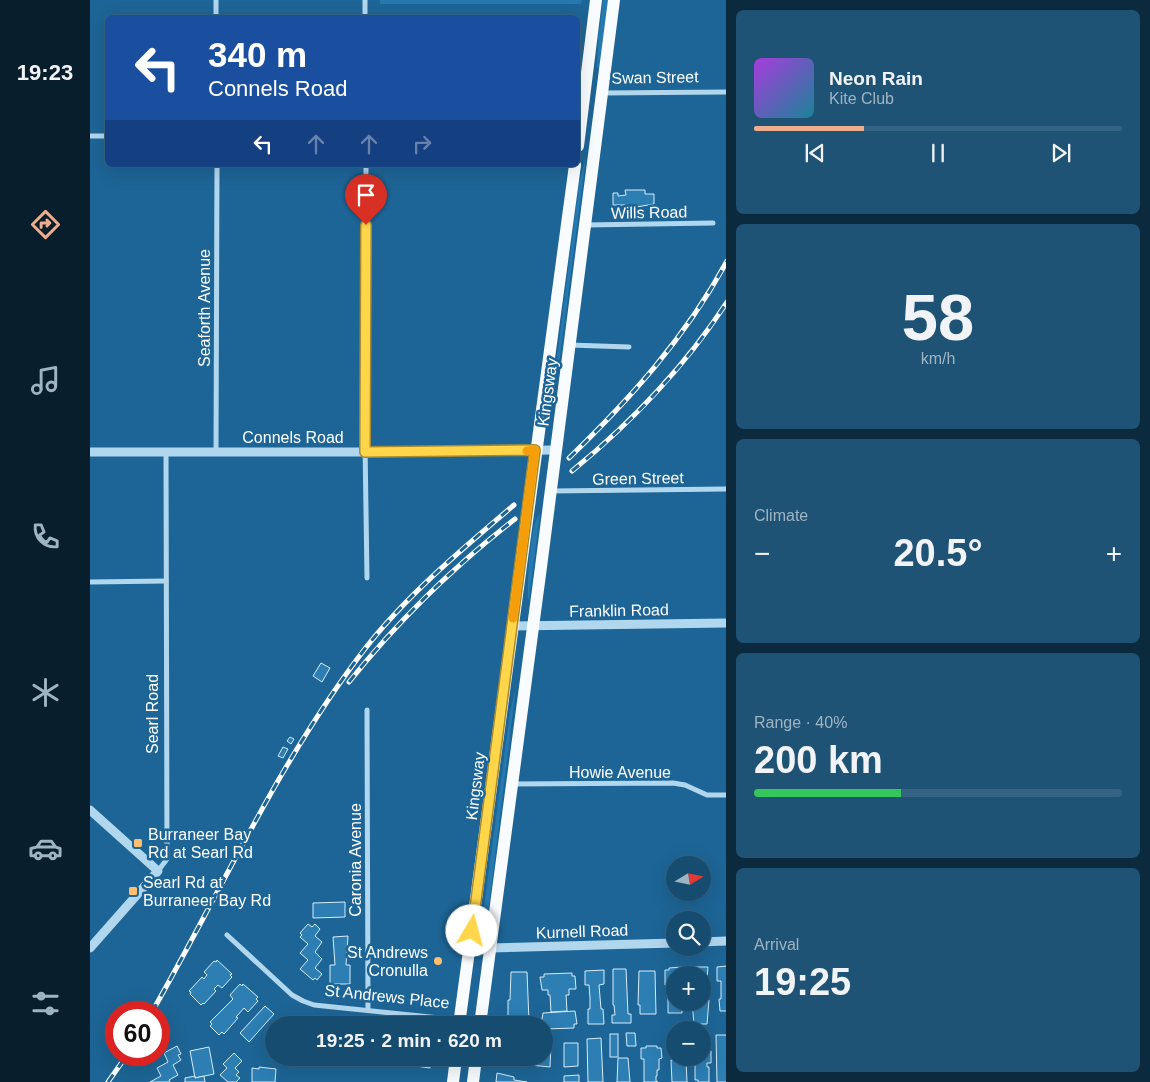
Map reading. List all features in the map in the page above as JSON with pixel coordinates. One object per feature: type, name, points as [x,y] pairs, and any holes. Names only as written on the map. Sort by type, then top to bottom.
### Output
[{"type":"main road","points":[[580,119],[596,0]]},
{"type":"main road","name":"Kingsway","points":[[481,1016],[614,0]]},
{"type":"main road","name":"Swan Street","points":[[584,92],[601,94]]},
{"type":"main road","name":"Kingsway","points":[[460,1016],[575,167]]},
{"type":"main road","points":[[453,1082],[455,1066]]},
{"type":"main road","points":[[472,1082],[475,1066]]},
{"type":"street","points":[[216,0],[216,15]]},
{"type":"street","points":[[365,0],[365,15]]},
{"type":"street","name":"Swan Street","points":[[601,94],[726,92]]},
{"type":"street","points":[[90,136],[105,136]]},
{"type":"street","name":"Seaforth Avenue","points":[[216,451],[217,167]]},
{"type":"street","points":[[366,167],[365,452],[367,578]]},
{"type":"street","name":"Wills Road","points":[[586,225],[713,223]]},
{"type":"street","points":[[570,345],[629,347]]},
{"type":"street","name":"Connels Road","points":[[90,452],[556,450]]},
{"type":"street","name":"Searl Road","points":[[90,948],[158,872],[167,859],[166,452]]},
{"type":"street","name":"Green Street","points":[[550,491],[726,489]]},
{"type":"street","points":[[90,582],[166,581]]},
{"type":"street","name":"Franklin Road","points":[[512,626],[726,624]]},
{"type":"street","name":"Caronia Avenue","points":[[367,710],[368,1010]]},
{"type":"street","name":"Howie Avenue","points":[[512,784],[673,783],[707,795],[726,796]]},
{"type":"street","points":[[90,810],[158,872]]},
{"type":"street","name":"St Andrews Place","points":[[226,935],[292,995],[303,1001],[410,1016]]},
{"type":"street","points":[[711,942],[726,941]]},
{"type":"street","name":"Kurnell Road","points":[[490,948],[666,943]]},
{"type":"shaded area","points":[[380,0],[582,0],[581,4],[380,4]]},
{"type":"shaded area","points":[[603,0],[608,0],[599,68],[597,68],[598,39]]},
{"type":"shaded area","points":[[586,158],[560,357],[555,374],[579,183]]},
{"type":"shaded area","points":[[540,514],[529,599],[528,599],[532,540]]},
{"type":"shaded area","points":[[516,687],[488,914],[483,915],[510,712]]},
{"type":"shaded area","points":[[485,922],[480,956],[478,956],[482,923]]},
{"type":"building","points":[[625,190],[645,190],[645,194],[654,194],[654,204],[631,208],[631,206],[625,205],[613,205],[613,193],[618,193],[618,196],[626,195]]},
{"type":"building","points":[[321,663],[330,668],[322,682],[313,676]]},
{"type":"building","points":[[290,737],[294,739],[291,744],[287,741]]},
{"type":"building","points":[[283,747],[288,749],[283,758],[278,756]]},
{"type":"building","points":[[345,902],[345,917],[313,918],[313,903]]},
{"type":"building","points":[[308,924],[312,927],[315,924],[320,929],[315,936],[322,942],[315,952],[322,959],[315,968],[322,974],[317,980],[315,978],[313,980],[300,969],[308,960],[300,953],[308,944],[300,937],[302,935],[300,933]]},
{"type":"building","points":[[348,936],[346,965],[350,965],[350,984],[330,984],[330,965],[335,965],[333,937]]},
{"type":"building","points":[[217,960],[232,974],[230,975],[232,977],[222,988],[218,985],[214,989],[216,991],[201,1005],[189,991],[202,977],[204,979],[207,975],[204,972]]},
{"type":"building","points":[[726,966],[726,1011],[720,1011],[721,981],[717,981],[717,967]]},
{"type":"building","points":[[613,969],[626,969],[628,1014],[631,1014],[631,1023],[612,1023],[612,1015],[615,1015],[613,1005]]},
{"type":"building","points":[[604,970],[604,984],[599,985],[604,1024],[588,1024],[590,998],[589,985],[585,985],[585,971]]},
{"type":"building","points":[[639,971],[655,971],[656,1014],[640,1014],[640,1005],[638,1005]]},
{"type":"building","points":[[511,972],[527,972],[529,1016],[508,1016],[508,1000],[510,1000]]},
{"type":"building","points":[[572,973],[572,976],[575,976],[576,989],[569,989],[569,995],[566,995],[567,1011],[551,1012],[550,995],[548,995],[548,990],[542,990],[540,977],[544,977],[544,974]]},
{"type":"building","points":[[240,984],[242,986],[243,984],[258,997],[256,999],[258,1001],[248,1012],[244,1008],[224,1034],[222,1032],[219,1035],[210,1026],[212,1024],[210,1022],[233,999],[230,995]]},
{"type":"building","points":[[265,1006],[274,1014],[272,1016],[265,1016],[265,1024],[249,1042],[240,1033]]},
{"type":"building","points":[[575,1011],[577,1024],[574,1024],[574,1028],[553,1029],[553,1016],[542,1016],[543,1013]]},
{"type":"building","points":[[668,1011],[682,1011],[682,1013],[668,1013]]},
{"type":"building","points":[[693,1011],[708,1011],[707,1021],[694,1021]]},
{"type":"building","points":[[626,1033],[635,1033],[636,1046],[627,1046]]},
{"type":"building","points":[[610,1034],[618,1034],[618,1057],[610,1057]]},
{"type":"building","points":[[716,1035],[726,1035],[726,1082],[717,1082]]},
{"type":"building","points":[[601,1038],[603,1082],[588,1082],[587,1039]]},
{"type":"building","points":[[564,1043],[578,1043],[578,1066],[564,1067]]},
{"type":"building","points":[[177,1046],[181,1054],[178,1055],[181,1060],[173,1065],[178,1075],[169,1080],[170,1082],[150,1082],[161,1076],[157,1068],[170,1066],[170,1050]]},
{"type":"building","points":[[646,1046],[661,1048],[662,1058],[659,1059],[659,1070],[657,1070],[656,1076],[656,1081],[658,1082],[644,1082],[644,1059],[641,1059],[641,1048],[646,1048]]},
{"type":"building","points":[[209,1047],[214,1074],[195,1078],[190,1051]]},
{"type":"building","points":[[234,1053],[242,1061],[235,1068],[239,1072],[236,1075],[240,1078],[236,1082],[228,1082],[220,1075],[227,1068],[223,1064]]},
{"type":"building","points":[[618,1058],[628,1058],[630,1082],[617,1082]]},
{"type":"building","points":[[671,1066],[686,1066],[687,1082],[672,1082]]},
{"type":"building","points":[[695,1066],[709,1067],[709,1082],[698,1082],[698,1080],[695,1080]]},
{"type":"building","points":[[259,1067],[276,1069],[275,1082],[252,1082],[252,1068],[259,1069]]},
{"type":"building","points":[[497,1073],[514,1077],[514,1080],[527,1082],[496,1082]]},
{"type":"building","points":[[579,1075],[579,1082],[564,1082],[564,1076]]},
{"type":"building","points":[[195,1076],[195,1078],[204,1076],[205,1082],[185,1082],[185,1078]]},
{"type":"railway","points":[[569,458],[614,413],[656,366],[694,316],[726,263]]},
{"type":"railway","points":[[572,471],[637,413],[693,349],[726,303]]},
{"type":"railway","points":[[158,1001],[278,781],[333,692],[380,630],[416,592],[514,505]]},
{"type":"railway","points":[[349,682],[427,596],[470,556],[515,519]]},
{"type":"railway","points":[[108,1082],[119,1066]]},
{"type":"slow traffic","points":[[513,618],[535,450],[527,451]]},
{"type":"place","name":"Burraneer Bay Rd at Searl Rd","points":[[138,843]]},
{"type":"place","name":"Searl Rd at Burraneer Bay Rd","points":[[133,891]]},
{"type":"place","name":"St Andrews Cronulla","points":[[438,961]]},
{"type":"route","points":[[366,225],[365,452],[535,450],[472,931]]}]
